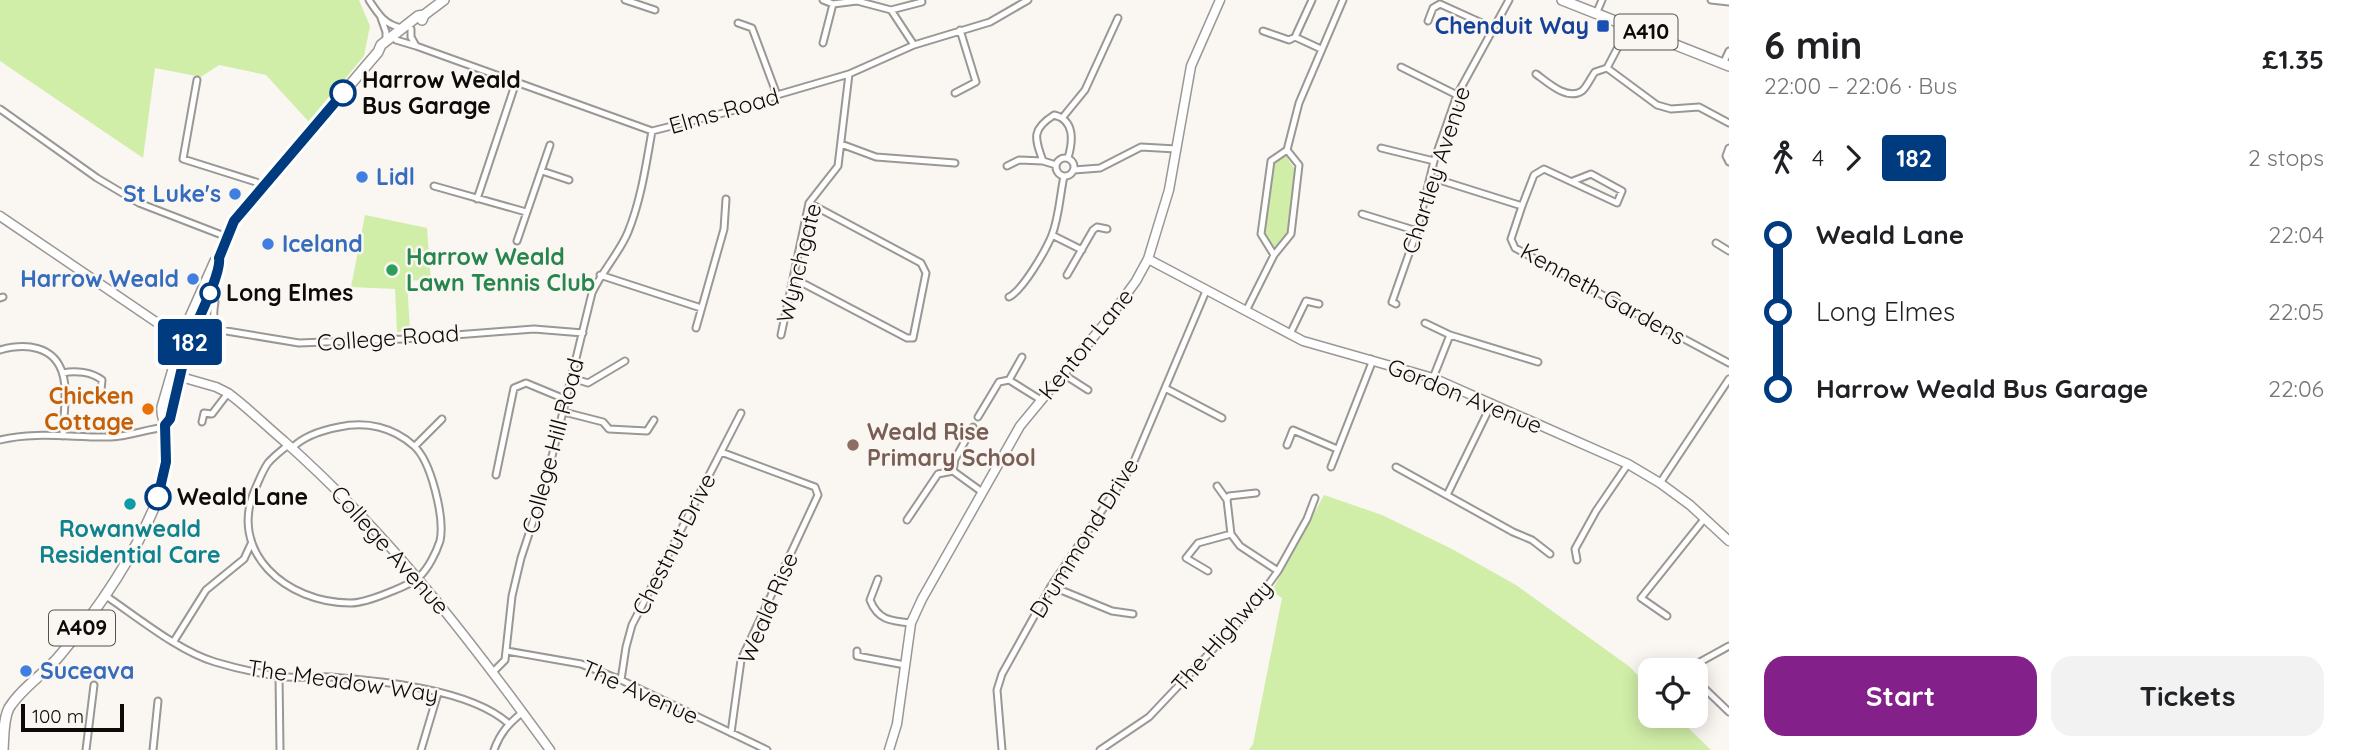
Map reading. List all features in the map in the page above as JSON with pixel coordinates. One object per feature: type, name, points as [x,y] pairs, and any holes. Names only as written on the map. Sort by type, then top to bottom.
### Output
[{"type":"main road","name":"A409","points":[[3,750],[4,708],[59,657],[106,596],[137,544],[158,498],[166,462],[162,407],[175,375],[183,339],[220,263],[219,258],[234,221],[378,52],[418,16],[424,15],[444,0]]},
{"type":"main road","name":"A410","points":[[1562,0],[1726,64]]},
{"type":"main road","name":"A409","points":[[183,339],[195,326],[206,293]]},
{"type":"street","points":[[369,0],[391,41]]},
{"type":"street","points":[[625,0],[655,10]]},
{"type":"street","points":[[822,0],[833,4],[857,1],[891,10],[922,2]]},
{"type":"street","name":"Elms Road","points":[[391,41],[416,46],[652,131],[755,105],[777,95],[849,74],[914,45],[990,22],[1028,0]]},
{"type":"street","name":"Kenton Lane","points":[[889,750],[897,724],[911,623],[1020,426],[1118,307],[1148,259],[1164,209],[1191,66],[1220,0]]},
{"type":"street","points":[[1275,254],[1261,234],[1271,161],[1287,150],[1299,103],[1343,0]]},
{"type":"street","name":"Chartley Avenue","points":[[1396,304],[1392,302],[1416,232],[1434,161],[1457,95],[1509,0]]},
{"type":"street","points":[[1596,14],[1602,0]]},
{"type":"street","points":[[1711,0],[1729,2]]},
{"type":"street","points":[[1263,31],[1289,40],[1295,37],[1311,2]]},
{"type":"street","points":[[823,43],[833,4]]},
{"type":"street","points":[[1428,21],[1433,8],[1440,4],[1493,28]]},
{"type":"street","points":[[891,10],[914,45]]},
{"type":"street","points":[[381,18],[393,26],[406,29],[416,46]]},
{"type":"street","points":[[1063,117],[1085,90],[1118,18]]},
{"type":"street","points":[[738,23],[752,28],[777,95]]},
{"type":"street","points":[[1536,74],[1556,89],[1571,94],[1582,90],[1595,72],[1607,68],[1629,26]]},
{"type":"street","points":[[955,93],[976,82],[960,30]]},
{"type":"street","points":[[1295,37],[1321,48]]},
{"type":"street","points":[[1726,64],[1729,51]]},
{"type":"street","points":[[1401,67],[1457,95]]},
{"type":"street","points":[[1607,68],[1657,105],[1671,109],[1699,107],[1729,122]]},
{"type":"street","name":"Wynchgate","points":[[781,335],[809,203],[838,166],[849,74]]},
{"type":"street","points":[[197,80],[183,159],[256,181],[264,186]]},
{"type":"street","points":[[477,199],[516,82]]},
{"type":"street","points":[[0,109],[128,197],[227,237]]},
{"type":"street","points":[[1043,161],[1037,146],[1036,133],[1040,124],[1054,115],[1063,117],[1069,124],[1073,138],[1068,159]]},
{"type":"street","name":"College Hill Road","points":[[494,671],[505,660],[512,596],[521,558],[545,485],[592,293],[600,275],[628,234],[644,180],[652,131]]},
{"type":"street","points":[[841,144],[876,157],[955,163]]},
{"type":"street","points":[[517,241],[550,145]]},
{"type":"street","points":[[1074,170],[1100,168],[1141,147],[1176,149]]},
{"type":"street","points":[[1381,148],[1434,161]]},
{"type":"street","points":[[1729,148],[1726,156],[1729,162]]},
{"type":"street","points":[[1246,312],[1275,254],[1291,234],[1299,165],[1287,150]]},
{"type":"street","points":[[1062,158],[1068,159],[1074,164],[1074,170],[1070,175],[1064,176],[1057,171],[1056,165],[1062,158]]},
{"type":"street","points":[[1007,166],[1019,160],[1043,161],[1056,165]]},
{"type":"street","name":"Kenneth Gardens","points":[[1573,181],[1544,169],[1534,175],[1511,239],[1515,248],[1729,363]]},
{"type":"street","points":[[542,171],[569,180]]},
{"type":"street","points":[[1591,174],[1622,191],[1617,204],[1573,181],[1591,174]]},
{"type":"street","points":[[1009,297],[1016,294],[1030,274],[1052,235],[1064,176]]},
{"type":"street","points":[[1430,177],[1522,206]]},
{"type":"street","points":[[434,186],[526,212]]},
{"type":"street","points":[[696,328],[724,229],[726,199]]},
{"type":"street","points":[[793,278],[907,338],[913,338],[926,273],[921,263],[809,203]]},
{"type":"street","points":[[1362,214],[1416,232]]},
{"type":"street","points":[[0,216],[159,324],[161,329],[183,339]]},
{"type":"street","points":[[1067,275],[1093,230],[1097,227],[1107,229]]},
{"type":"street","points":[[1052,235],[1082,250]]},
{"type":"street","points":[[1716,243],[1729,251]]},
{"type":"street","name":"Gordon Avenue","points":[[1148,259],[1303,341],[1433,378],[1628,464],[1660,483],[1705,518],[1729,541]]},
{"type":"street","points":[[600,275],[701,308]]},
{"type":"street","name":"Drummond Drive","points":[[1002,750],[998,691],[1002,674],[1052,586],[1132,466],[1206,291]]},
{"type":"street","points":[[206,293],[215,302],[213,317],[222,329]]},
{"type":"street","points":[[1290,334],[1306,301],[1319,304]]},
{"type":"street","points":[[1425,323],[1450,335],[1538,362]]},
{"type":"street","name":"College Road","points":[[195,326],[299,343],[523,330],[583,333]]},
{"type":"street","points":[[1433,378],[1450,335]]},
{"type":"street","points":[[0,350],[18,345],[36,346],[53,357],[63,373],[63,436]]},
{"type":"street","points":[[1009,380],[1022,356]]},
{"type":"street","points":[[1331,467],[1371,359]]},
{"type":"street","points":[[572,378],[589,383],[625,361]]},
{"type":"street","points":[[63,373],[71,371],[96,375],[102,380],[101,390]]},
{"type":"street","points":[[1063,374],[1088,390]]},
{"type":"street","name":"College Avenue","points":[[175,375],[228,393],[336,489],[419,577],[494,671]]},
{"type":"street","points":[[1660,483],[1729,379]]},
{"type":"street","points":[[978,417],[999,382],[1009,380],[1041,400]]},
{"type":"street","points":[[496,475],[514,388],[526,383],[567,400]]},
{"type":"street","points":[[1165,388],[1222,418]]},
{"type":"street","points":[[202,422],[204,413],[212,414],[228,393]]},
{"type":"street","points":[[1447,495],[1492,404]]},
{"type":"street","points":[[564,412],[603,422],[610,429],[647,431],[654,420]]},
{"type":"street","name":"Chestnut Drive","points":[[621,680],[632,625],[741,413]]},
{"type":"street","points":[[415,446],[442,419]]},
{"type":"street","points":[[351,424],[374,425],[394,432],[415,446],[423,457],[431,478],[440,515],[440,539],[430,564],[419,577],[377,598],[353,603],[335,602],[294,590],[260,561],[251,544],[247,519],[251,497],[263,471],[290,447],[327,429],[351,424]]},
{"type":"street","points":[[0,444],[10,438],[127,436],[165,426]]},
{"type":"street","points":[[953,471],[955,459],[973,427]]},
{"type":"street","points":[[1287,445],[1293,430],[1337,449]]},
{"type":"street","name":"Weald Rise","points":[[721,452],[815,487],[818,495],[741,660],[731,733]]},
{"type":"street","points":[[1577,560],[1575,550],[1596,511],[1628,464]]},
{"type":"street","points":[[1396,467],[1532,540],[1550,554]]},
{"type":"street","points":[[907,520],[938,474],[953,471],[982,492]]},
{"type":"street","points":[[1217,486],[1227,500],[1231,534],[1240,546],[1278,571]]},
{"type":"street","points":[[1227,500],[1229,496],[1256,493]]},
{"type":"street","name":"The Highway","points":[[1100,750],[1149,718],[1250,610],[1278,571],[1307,519],[1315,498]]},
{"type":"street","points":[[1667,616],[1641,598],[1705,518]]},
{"type":"street","points":[[1208,572],[1186,558],[1198,543],[1231,534]]},
{"type":"street","points":[[174,641],[206,590],[244,559],[251,544]]},
{"type":"street","points":[[244,559],[260,561]]},
{"type":"street","points":[[878,579],[870,600],[874,611],[885,618],[911,623]]},
{"type":"street","points":[[1052,586],[1112,611],[1133,614]]},
{"type":"street","name":"The Meadow Way","points":[[106,596],[174,641],[214,662],[279,677],[380,681],[438,692],[480,704],[499,714],[509,724]]},
{"type":"street","points":[[1729,646],[1700,662],[1696,669],[1703,688],[1729,712]]},
{"type":"street","points":[[857,650],[857,656],[905,665]]},
{"type":"street","name":"The Avenue","points":[[507,651],[581,664],[621,680],[767,750]]},
{"type":"street","points":[[494,671],[550,750]]},
{"type":"street","points":[[279,677],[280,750]]},
{"type":"street","points":[[86,750],[94,685]]},
{"type":"street","points":[[421,750],[438,692]]},
{"type":"street","points":[[153,750],[159,705]]},
{"type":"street","points":[[494,750],[499,736],[523,712]]},
{"type":"green space","points":[[0,0],[359,0],[370,26],[364,56],[309,122],[266,75],[219,65],[201,77],[155,68],[143,158],[0,61]]},
{"type":"green space","points":[[1286,156],[1296,171],[1288,231],[1275,248],[1263,233],[1274,163]]},
{"type":"green space","name":"Harrow Weald Lawn Tennis Club","points":[[365,215],[427,228],[431,281],[407,280],[410,331],[397,332],[395,289],[351,287]]},
{"type":"green space","points":[[1324,495],[1382,515],[1452,549],[1516,585],[1630,667],[1638,676],[1638,728],[1688,728],[1711,750],[1249,750],[1253,744],[1282,598],[1272,591]]},
{"type":"bus line","name":"182","points":[[158,497],[166,462],[165,425],[170,419],[187,346],[211,289],[220,263],[219,258],[234,221],[343,93]]},
{"type":"place","name":"Chenduit Way","points":[[1603,26]]},
{"type":"place","name":"Harrow Weald Bus Garage","points":[[343,93]]},
{"type":"place","name":"Lidl","points":[[362,177]]},
{"type":"place","name":"St Luke's","points":[[235,194]]},
{"type":"place","name":"Iceland","points":[[268,244]]},
{"type":"place","name":"Harrow Weald Lawn Tennis Club","points":[[392,270]]},
{"type":"place","name":"Harrow Weald","points":[[193,279]]},
{"type":"place","name":"Long Elmes","points":[[210,293]]},
{"type":"place","name":"Chicken Cottage","points":[[148,409]]},
{"type":"place","name":"Weald Rise Primary School","points":[[853,445]]},
{"type":"place","name":"Weald Lane","points":[[158,497]]},
{"type":"place","name":"Rowanweald Residential Care","points":[[130,504]]},
{"type":"place","name":"Suceava","points":[[26,671]]}]
